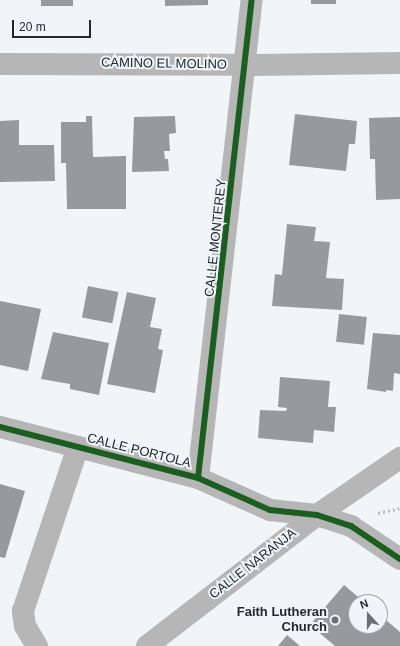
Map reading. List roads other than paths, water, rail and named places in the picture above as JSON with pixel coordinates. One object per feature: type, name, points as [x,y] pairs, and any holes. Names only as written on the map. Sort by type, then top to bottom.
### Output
[{"type":"street","name":"CALLE MONTEREY","points":[[198,478],[246,66],[252,0]]},
{"type":"street","name":"CAMINO EL MOLINO","points":[[0,64],[246,66],[400,63]]},
{"type":"street","name":"CALLE PORTOLA","points":[[0,427],[198,478],[270,510],[317,515],[351,526],[400,559]]},
{"type":"street","points":[[37,646],[25,626],[23,611],[78,447]]},
{"type":"street","name":"CALLE NARANJA","points":[[147,646],[317,515],[400,458]]},
{"type":"place","name":"Faith Lutheran Church","points":[[335,620]]}]
